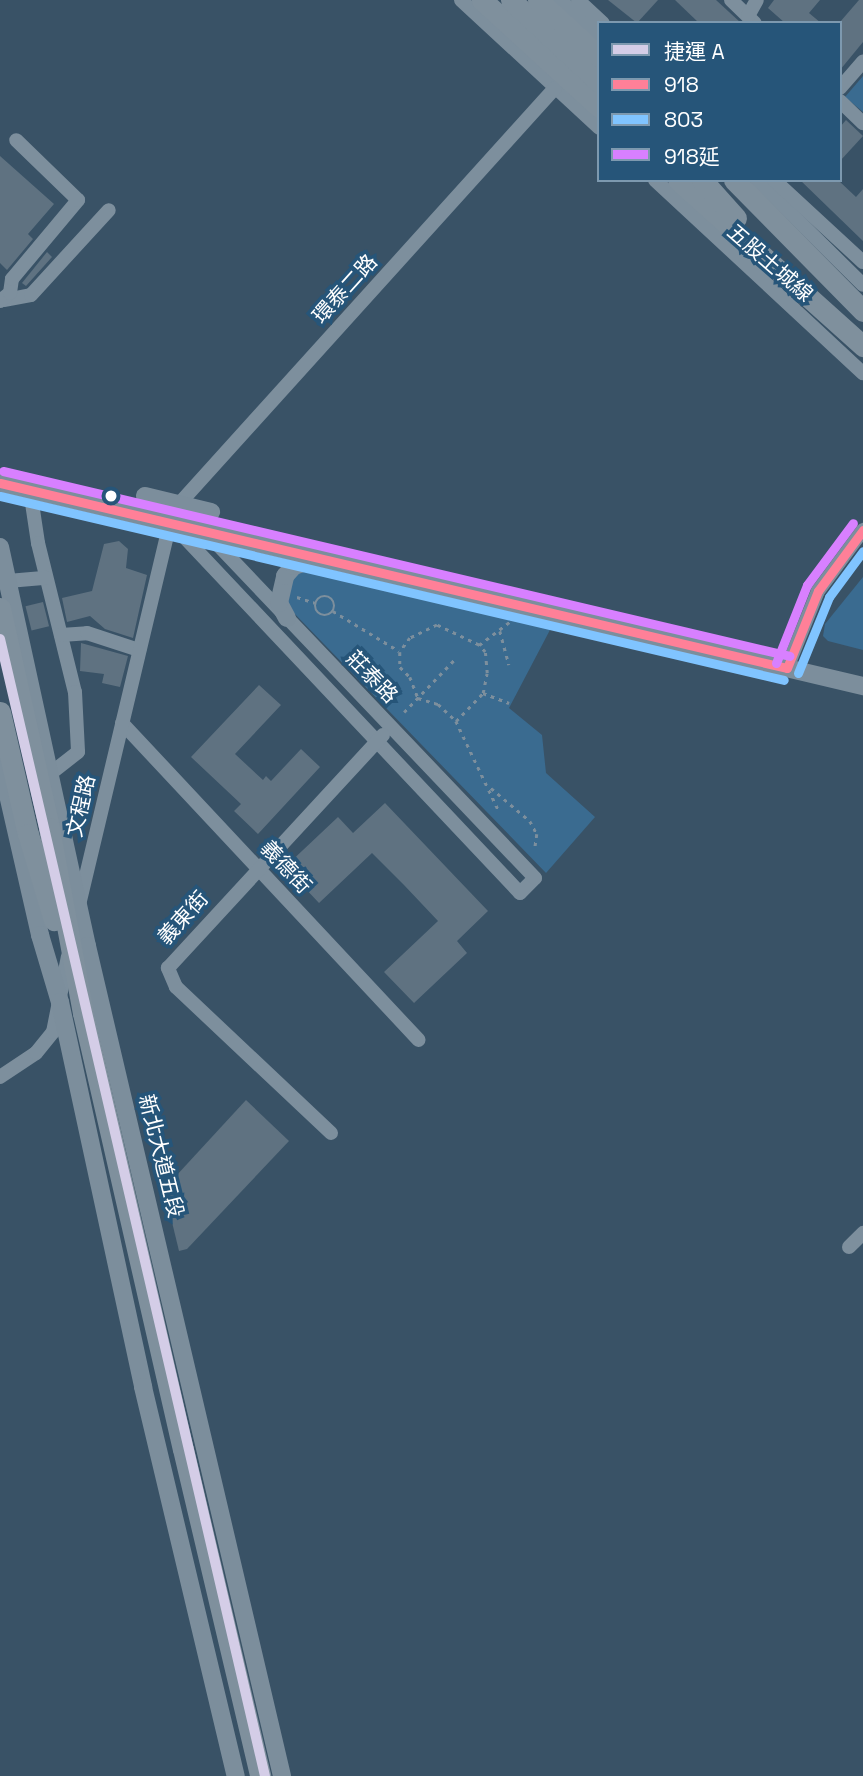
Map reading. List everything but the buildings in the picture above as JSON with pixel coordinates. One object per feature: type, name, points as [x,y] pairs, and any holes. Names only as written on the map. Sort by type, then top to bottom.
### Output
[{"type":"highway","points":[[482,0],[597,105]]},
{"type":"highway","points":[[511,0],[597,80]]},
{"type":"highway","points":[[538,0],[597,54]]},
{"type":"highway","name":"五股土城線","points":[[680,182],[863,346]]},
{"type":"highway","points":[[704,182],[798,286]]},
{"type":"highway","points":[[710,182],[816,267]]},
{"type":"highway","name":"五股土城線","points":[[736,182],[816,267],[863,311]]},
{"type":"highway","points":[[0,608],[49,828],[83,1013],[260,1776]]},
{"type":"highway","points":[[0,712],[28,834],[83,1013]]},
{"type":"main road","points":[[0,483],[863,686]]},
{"type":"main road","points":[[145,496],[211,512]]},
{"type":"main road","name":"新北大道五段","points":[[0,547],[79,907],[282,1776]]},
{"type":"main road","points":[[287,618],[279,603],[285,576],[294,566],[317,558]]},
{"type":"main road","points":[[0,729],[23,728],[36,712]]},
{"type":"main road","points":[[0,760],[40,935],[60,1002],[135,1343],[236,1776]]},
{"type":"main road","points":[[135,1343],[150,1324],[160,1319],[170,1323],[183,1344]]},
{"type":"street","points":[[461,0],[597,126]]},
{"type":"street","points":[[559,0],[597,33]]},
{"type":"street","points":[[578,0],[601,21]]},
{"type":"street","points":[[731,0],[752,20],[757,0]]},
{"type":"street","points":[[842,86],[863,62]]},
{"type":"street","name":"環泰二路","points":[[170,522],[179,504],[555,88]]},
{"type":"street","points":[[842,103],[863,123]]},
{"type":"street","points":[[3,300],[12,279],[78,200],[16,140]]},
{"type":"street","points":[[657,182],[863,373]]},
{"type":"street","points":[[759,182],[863,285]]},
{"type":"street","points":[[776,182],[863,262]]},
{"type":"street","points":[[3,300],[31,295],[108,210]]},
{"type":"street","points":[[30,490],[47,578],[75,692],[78,752],[50,774]]},
{"type":"street","name":"莊泰路","points":[[170,522],[520,893],[535,878],[179,504]]},
{"type":"street","name":"文程路","points":[[0,1077],[36,1053],[53,1032],[79,907],[170,522]]},
{"type":"street","points":[[787,668],[818,591],[863,530]]},
{"type":"street","points":[[8,581],[47,578]]},
{"type":"street","points":[[61,635],[87,633],[139,650]]},
{"type":"street","name":"義德街","points":[[122,723],[419,1040]]},
{"type":"street","name":"義東街","points":[[331,1133],[176,987],[168,975],[171,962],[391,727]]},
{"type":"street","points":[[849,1247],[863,1233]]},
{"type":"path","points":[[297,597],[315,603],[329,597],[333,611],[400,652]]},
{"type":"path","points":[[315,603],[319,614],[333,611]]},
{"type":"path","points":[[479,645],[512,620]]},
{"type":"path","points":[[418,698],[410,677],[400,667],[400,652],[410,638],[437,625],[479,645],[485,652],[488,673],[483,693],[456,721]]},
{"type":"path","points":[[500,631],[509,665]]},
{"type":"path","points":[[404,712],[455,659]]},
{"type":"path","points":[[483,693],[509,703]]},
{"type":"path","points":[[418,698],[438,704],[456,721],[491,788],[499,811]]},
{"type":"path","points":[[491,788],[530,821],[537,834],[535,849]]},
{"type":"shaded area","points":[[863,76],[863,112],[845,97]]},
{"type":"shaded area","points":[[303,569],[551,628],[509,708],[542,735],[546,773],[595,817],[546,873],[291,610],[286,601],[291,576]]},
{"type":"shaded area","points":[[863,577],[863,650],[828,641],[823,636],[825,624]]},
{"type":"metro line","name":"A","points":[[0,639],[265,1776]]},
{"type":"transit line","name":"918延","points":[[3,471],[790,656]]},
{"type":"transit line","name":"918","points":[[0,483],[787,668]]},
{"type":"transit line","name":"803","points":[[0,496],[784,680]]},
{"type":"transit line","name":"918延","points":[[776,663],[807,585],[853,523]]},
{"type":"transit line","name":"918","points":[[787,668],[818,591],[863,530]]},
{"type":"transit line","name":"803","points":[[798,673],[829,597],[863,551]]}]
